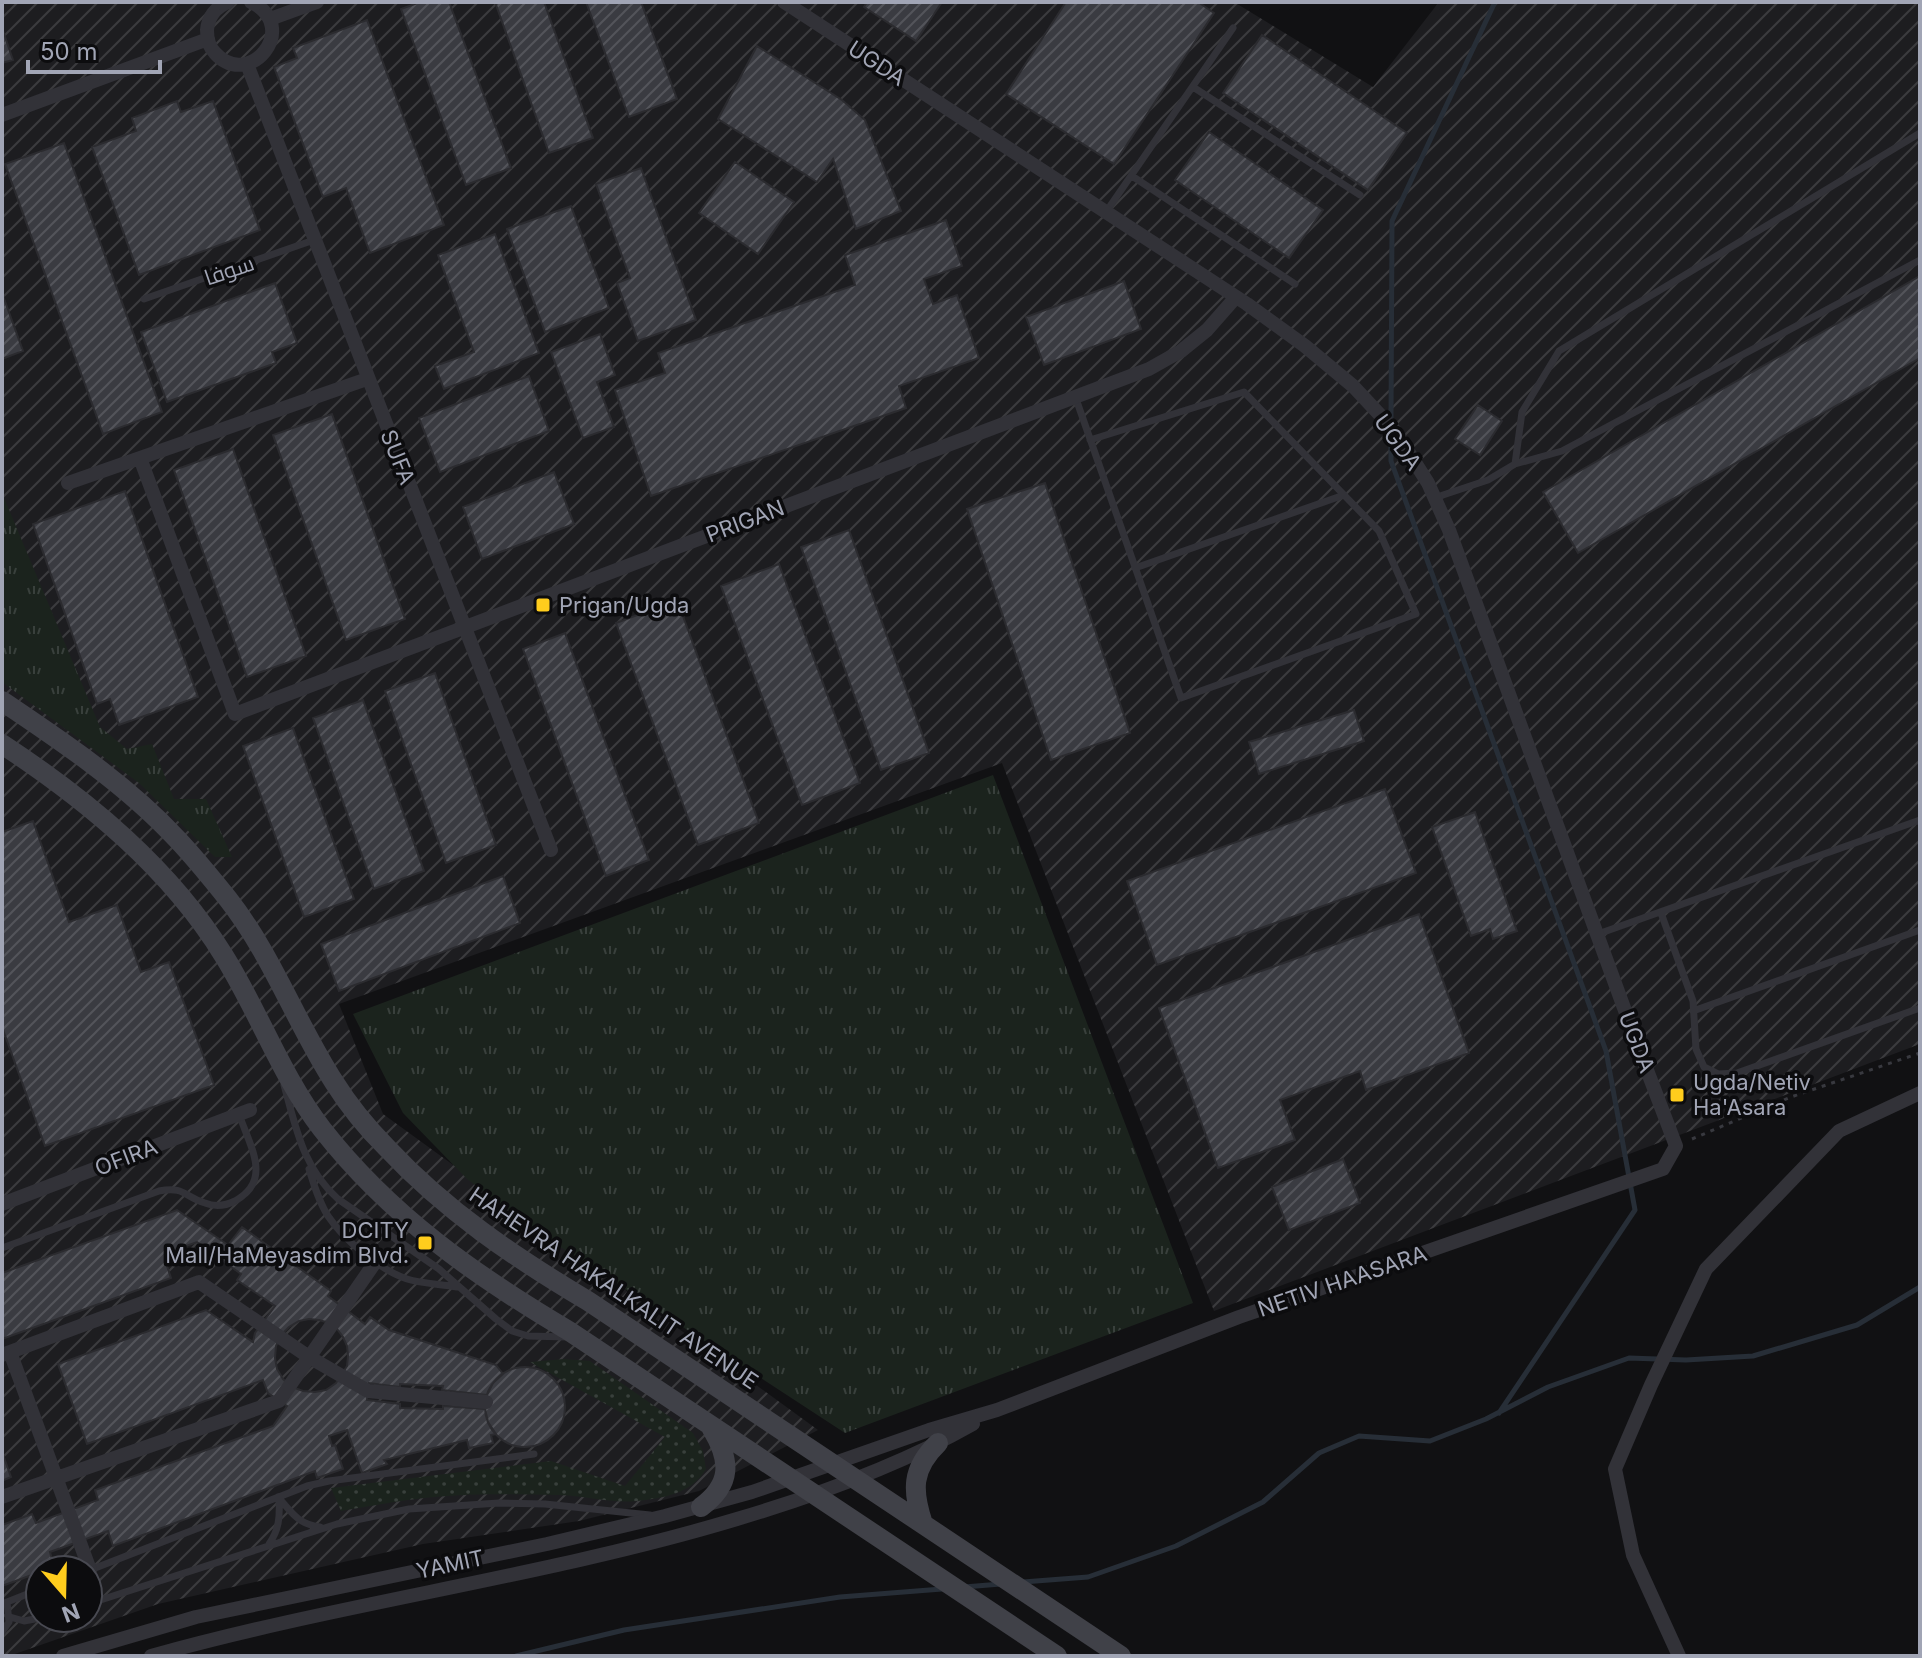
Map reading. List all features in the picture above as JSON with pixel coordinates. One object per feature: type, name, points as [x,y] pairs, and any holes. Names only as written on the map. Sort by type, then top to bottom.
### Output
[{"type":"main road","name":"HAHEVRA HAKALKALIT AVENUE","points":[[2,701],[113,781],[176,838],[230,901],[254,936],[350,1107],[414,1177],[479,1231],[511,1253],[1121,1656]]},
{"type":"main road","points":[[2,744],[90,808],[150,862],[201,923],[223,955],[304,1103],[322,1129],[389,1203],[457,1260],[1057,1656]]},
{"type":"main road","points":[[701,1507],[713,1497],[725,1476],[724,1455],[711,1425]]},
{"type":"main road","points":[[923,1524],[917,1506],[916,1476],[922,1461],[938,1443]]},
{"type":"street","points":[[228,2],[215,10],[210,19],[208,39],[211,49],[218,56],[236,65],[247,64],[263,55],[272,38],[270,19],[264,10],[251,2]]},
{"type":"street","points":[[270,19],[317,2]]},
{"type":"street","name":"UGDA","points":[[784,2],[1236,297],[1305,346],[1353,386],[1395,431],[1428,483],[1455,545],[1676,1146]]},
{"type":"street","points":[[2,115],[208,39]]},
{"type":"street","name":"SUFA","points":[[247,64],[551,850]]},
{"type":"street","name":"PRIGAN","points":[[140,458],[235,714],[1149,369],[1181,351],[1207,330],[1236,297]]},
{"type":"street","points":[[68,483],[367,379]]},
{"type":"street","points":[[1679,1656],[1633,1555],[1615,1469],[1706,1269],[1839,1131],[1920,1093]]},
{"type":"street","name":"OFIRA","points":[[2,1204],[245,1112]]},
{"type":"street","name":"NETIV HAASARA","points":[[834,1464],[997,1410],[1239,1317],[1663,1169],[1676,1146]]},
{"type":"street","points":[[2,1497],[279,1401],[376,1261]]},
{"type":"street","points":[[83,1554],[6,1353],[199,1282],[309,1357],[368,1391],[486,1402]]},
{"type":"street","name":"NETIV HAASARA","points":[[813,1494],[938,1443],[997,1410]]},
{"type":"street","name":"YAMIT","points":[[63,1656],[196,1617],[547,1544],[665,1516],[834,1464]]},
{"type":"street","name":"YAMIT","points":[[151,1656],[265,1628],[615,1553],[688,1534],[813,1494]]},
{"type":"lane","points":[[1106,212],[1233,28]]},
{"type":"lane","points":[[1193,87],[1360,195]]},
{"type":"lane","points":[[1515,464],[1522,412],[1559,351],[1920,133]]},
{"type":"lane","points":[[1132,176],[1295,284]]},
{"type":"lane","name":"سوفا","points":[[144,299],[314,240]]},
{"type":"lane","points":[[1434,498],[1488,480],[1515,464],[1562,451],[1920,260]]},
{"type":"lane","points":[[1075,396],[1090,440],[1181,698],[1416,614],[1379,531],[1244,392],[1090,440]]},
{"type":"lane","points":[[1135,568],[1344,495]]},
{"type":"lane","points":[[1597,934],[1920,820]]},
{"type":"lane","points":[[1661,913],[1693,1001],[1696,1049],[1704,1067],[1718,1074],[1737,1073],[1920,1008]]},
{"type":"lane","points":[[1693,1011],[1920,930]]},
{"type":"lane","points":[[275,1052],[303,1152],[329,1217],[362,1252],[405,1278],[458,1287]]},
{"type":"lane","points":[[2,1248],[172,1188],[203,1203],[218,1206],[229,1204],[245,1195],[256,1178],[245,1112]]},
{"type":"lane","points":[[303,1152],[331,1193],[439,1269],[512,1331],[528,1336],[578,1337]]},
{"type":"lane","points":[[104,1564],[307,1486],[534,1454]]},
{"type":"lane","points":[[278,1497],[296,1518],[307,1525],[325,1528]]},
{"type":"lane","points":[[268,1546],[278,1529],[278,1497]]},
{"type":"lane","points":[[104,1599],[325,1528],[409,1509],[499,1503],[583,1507],[665,1516]]},
{"type":"lane","points":[[2,1632],[10,1617],[5,1603],[24,1595]]},
{"type":"lane","points":[[10,1617],[24,1621]]},
{"type":"path","points":[[1676,1146],[1791,1097],[1920,1053]]},
{"type":"shaded area","points":[[2,2],[1234,2],[1373,87],[1439,2],[1920,2],[1920,1044],[1214,1311],[1002,763],[339,1004],[383,1114],[818,1430],[699,1491],[579,1521],[423,1544],[158,1604],[104,1623],[104,1554],[24,1554],[24,1634],[72,1634],[2,1656]]},
{"type":"green space","points":[[2,493],[100,727],[127,749],[152,744],[174,799],[206,799],[232,857],[215,857],[139,783],[2,682]]},
{"type":"green space","points":[[993,775],[1193,1303],[845,1433],[539,1233],[467,1179],[403,1113],[353,1014]]},
{"type":"green space","points":[[564,1359],[590,1361],[693,1433],[703,1451],[706,1469],[700,1477],[676,1493],[637,1501],[557,1495],[464,1495],[341,1511],[331,1488],[551,1461],[625,1486],[665,1437],[530,1362]]},
{"type":"building","points":[[420,2],[449,2],[511,168],[466,185],[401,9]]},
{"type":"building","points":[[495,2],[544,2],[593,138],[549,153]]},
{"type":"building","points":[[586,2],[641,2],[677,99],[629,117]]},
{"type":"building","points":[[867,2],[942,2],[916,41],[864,7]]},
{"type":"building","points":[[1066,2],[1198,2],[1214,13],[1114,164],[1006,94]]},
{"type":"building","points":[[367,20],[444,225],[370,253],[346,188],[323,197],[274,67],[297,58],[293,48]]},
{"type":"building","points":[[2,28],[13,60],[2,63]]},
{"type":"building","points":[[1262,35],[1407,133],[1368,190],[1223,93]]},
{"type":"building","points":[[757,46],[842,100],[865,120],[901,211],[856,229],[833,159],[817,182],[718,119]]},
{"type":"building","points":[[177,101],[181,112],[213,101],[260,230],[139,275],[92,147],[136,131],[132,118]]},
{"type":"building","points":[[1209,132],[1323,210],[1289,258],[1175,180]]},
{"type":"building","points":[[64,143],[162,412],[103,434],[5,164]]},
{"type":"building","points":[[735,162],[794,202],[758,254],[699,213]]},
{"type":"building","points":[[641,168],[696,320],[638,341],[617,283],[630,278],[596,184]]},
{"type":"building","points":[[571,206],[609,308],[545,332],[507,229]]},
{"type":"building","points":[[946,220],[962,266],[924,279],[933,304],[957,295],[979,358],[899,386],[906,408],[651,496],[615,390],[665,373],[658,353],[855,285],[845,255]]},
{"type":"building","points":[[495,234],[539,353],[444,389],[435,366],[474,352],[438,255]]},
{"type":"building","points":[[1920,276],[1920,358],[1578,553],[1543,492]]},
{"type":"building","points":[[1124,281],[1141,329],[1044,365],[1026,317]]},
{"type":"building","points":[[275,283],[297,343],[272,352],[276,363],[167,402],[141,332]]},
{"type":"building","points":[[2,293],[23,351],[2,359]]},
{"type":"building","points":[[600,334],[615,375],[597,382],[614,427],[583,438],[551,352]]},
{"type":"building","points":[[529,376],[549,431],[440,472],[419,418]]},
{"type":"building","points":[[1478,405],[1502,421],[1480,455],[1455,439]]},
{"type":"building","points":[[332,414],[405,619],[346,640],[273,435]]},
{"type":"building","points":[[233,449],[306,656],[247,677],[174,470]]},
{"type":"building","points":[[554,472],[574,524],[482,559],[463,507]]},
{"type":"building","points":[[1045,483],[1130,733],[1051,760],[967,509]]},
{"type":"building","points":[[125,491],[198,697],[119,725],[110,699],[97,704],[33,524]]},
{"type":"building","points":[[849,530],[929,753],[881,770],[801,547]]},
{"type":"building","points":[[779,564],[860,783],[802,805],[721,586]]},
{"type":"building","points":[[677,600],[759,823],[698,845],[616,623]]},
{"type":"building","points":[[565,633],[649,860],[606,876],[523,649]]},
{"type":"building","points":[[435,673],[496,845],[446,863],[385,691]]},
{"type":"building","points":[[363,700],[424,871],[374,889],[313,718]]},
{"type":"building","points":[[1354,710],[1364,741],[1259,774],[1249,742]]},
{"type":"building","points":[[293,728],[354,899],[304,917],[243,746]]},
{"type":"building","points":[[1385,789],[1416,873],[1157,965],[1127,881]]},
{"type":"building","points":[[1475,812],[1517,931],[1493,939],[1490,929],[1471,936],[1432,827]]},
{"type":"building","points":[[33,821],[69,922],[117,905],[141,972],[169,962],[214,1085],[45,1146],[2,1027],[2,832]]},
{"type":"building","points":[[503,876],[520,923],[339,991],[321,944]]},
{"type":"building","points":[[1419,914],[1469,1053],[1366,1090],[1360,1071],[1280,1100],[1295,1140],[1218,1168],[1159,1008]]},
{"type":"building","points":[[1343,1159],[1360,1203],[1289,1230],[1272,1187]]},
{"type":"building","points":[[177,1210],[228,1245],[242,1227],[331,1291],[328,1296],[365,1324],[370,1317],[389,1330],[496,1365],[503,1374],[493,1383],[487,1395],[442,1390],[443,1386],[400,1384],[400,1387],[369,1383],[367,1400],[400,1404],[400,1408],[443,1409],[443,1406],[485,1409],[488,1422],[496,1434],[491,1435],[493,1443],[469,1448],[467,1440],[384,1460],[387,1464],[362,1473],[347,1430],[329,1436],[343,1469],[317,1478],[315,1471],[113,1546],[108,1531],[51,1554],[24,1554],[24,1578],[2,1586],[2,1525],[32,1514],[36,1523],[98,1500],[95,1490],[273,1426],[287,1406],[268,1393],[263,1380],[87,1444],[58,1364],[206,1310],[253,1342],[255,1333],[275,1306],[237,1280],[241,1274],[197,1242],[180,1248],[167,1266],[171,1278],[2,1339],[2,1273]],"holes":[[[309,1319],[329,1323],[337,1329],[347,1346],[347,1366],[336,1383],[326,1390],[303,1391],[292,1387],[277,1369],[276,1346],[281,1335],[299,1321]]]},
{"type":"building","points":[[525,1367],[540,1370],[553,1379],[562,1392],[565,1407],[562,1422],[553,1435],[540,1444],[525,1447],[510,1444],[497,1435],[488,1422],[485,1407],[488,1392],[497,1379],[510,1370]]},
{"type":"building","points":[[2,1452],[11,1477],[2,1481]]},
{"type":"waterway","points":[[1391,422],[1392,221],[1495,2]]},
{"type":"waterway","points":[[1391,432],[1391,461],[1606,1051],[1635,1210],[1499,1413]]},
{"type":"waterway","points":[[1023,1582],[1088,1577],[1176,1546],[1263,1502],[1319,1453],[1359,1436],[1430,1441],[1486,1419],[1548,1387],[1629,1358],[1686,1360],[1753,1356],[1857,1325],[1920,1287]]},
{"type":"waterway","points":[[964,1587],[1001,1584]]},
{"type":"waterway","points":[[516,1656],[624,1630],[840,1597],[942,1589]]},
{"type":"place","name":"Prigan/Ugda","points":[[543,605]]},
{"type":"place","name":"Ugda/Netiv Ha'Asara","points":[[1677,1095]]},
{"type":"place","name":"DCITY Mall/HaMeyasdim Blvd.","points":[[425,1243]]}]
